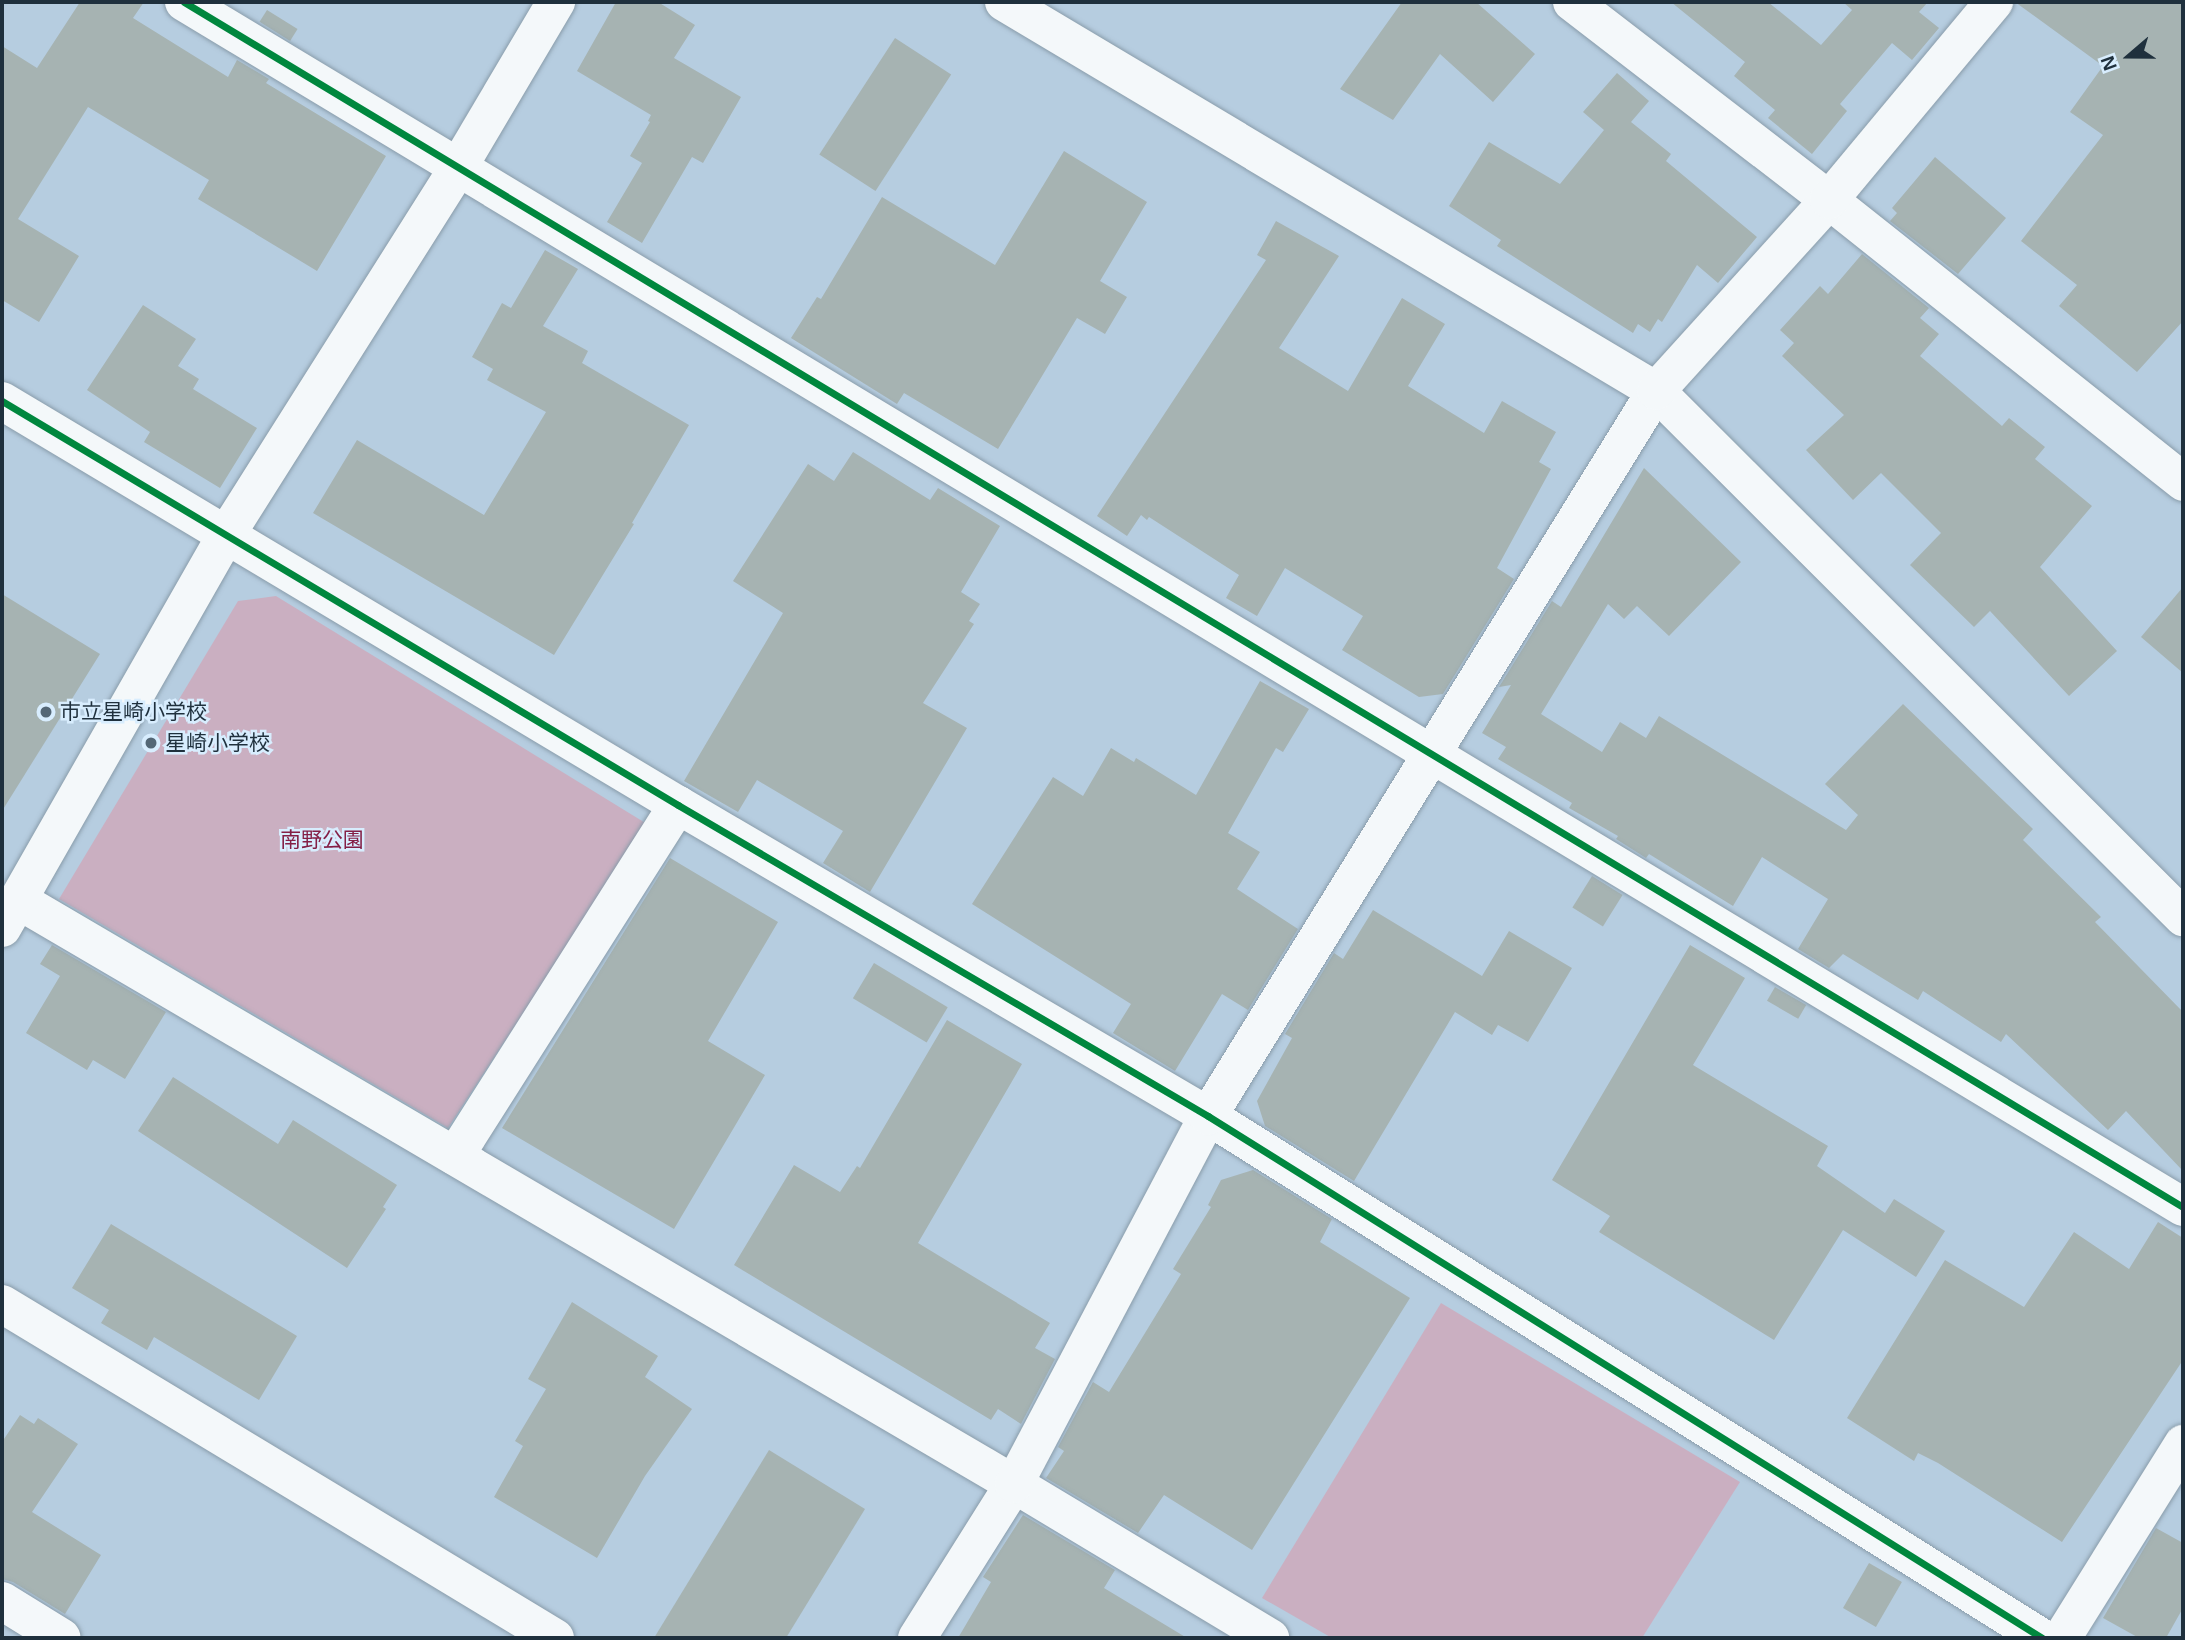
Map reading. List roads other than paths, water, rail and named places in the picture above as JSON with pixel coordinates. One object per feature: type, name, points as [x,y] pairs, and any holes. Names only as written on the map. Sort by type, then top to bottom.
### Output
[{"type":"street","points":[[184,2],[2183,1207]]},
{"type":"street","points":[[556,2],[459,166],[226,535],[10,914],[455,1156],[1014,1484],[1270,1638]]},
{"type":"street","points":[[1004,2],[1656,391],[2183,917]]},
{"type":"street","points":[[1572,2],[2177,465]]},
{"type":"street","points":[[917,1638],[1014,1484],[1208,1116],[1656,391],[1829,200],[1994,2]]},
{"type":"street","points":[[2,401],[678,805],[1208,1116],[2042,1638]]},
{"type":"street","points":[[455,1156],[678,805]]},
{"type":"street","points":[[2,1304],[555,1638]]},
{"type":"street","points":[[2062,1638],[2183,1444]]},
{"type":"street","points":[[2,1601],[62,1638]]},
{"type":"place","name":"市立星崎小学校","points":[[46,712]]},
{"type":"place","name":"星崎小学校","points":[[151,743]]},
{"type":"park label","name":"南野公園","points":[[322,840]]}]
